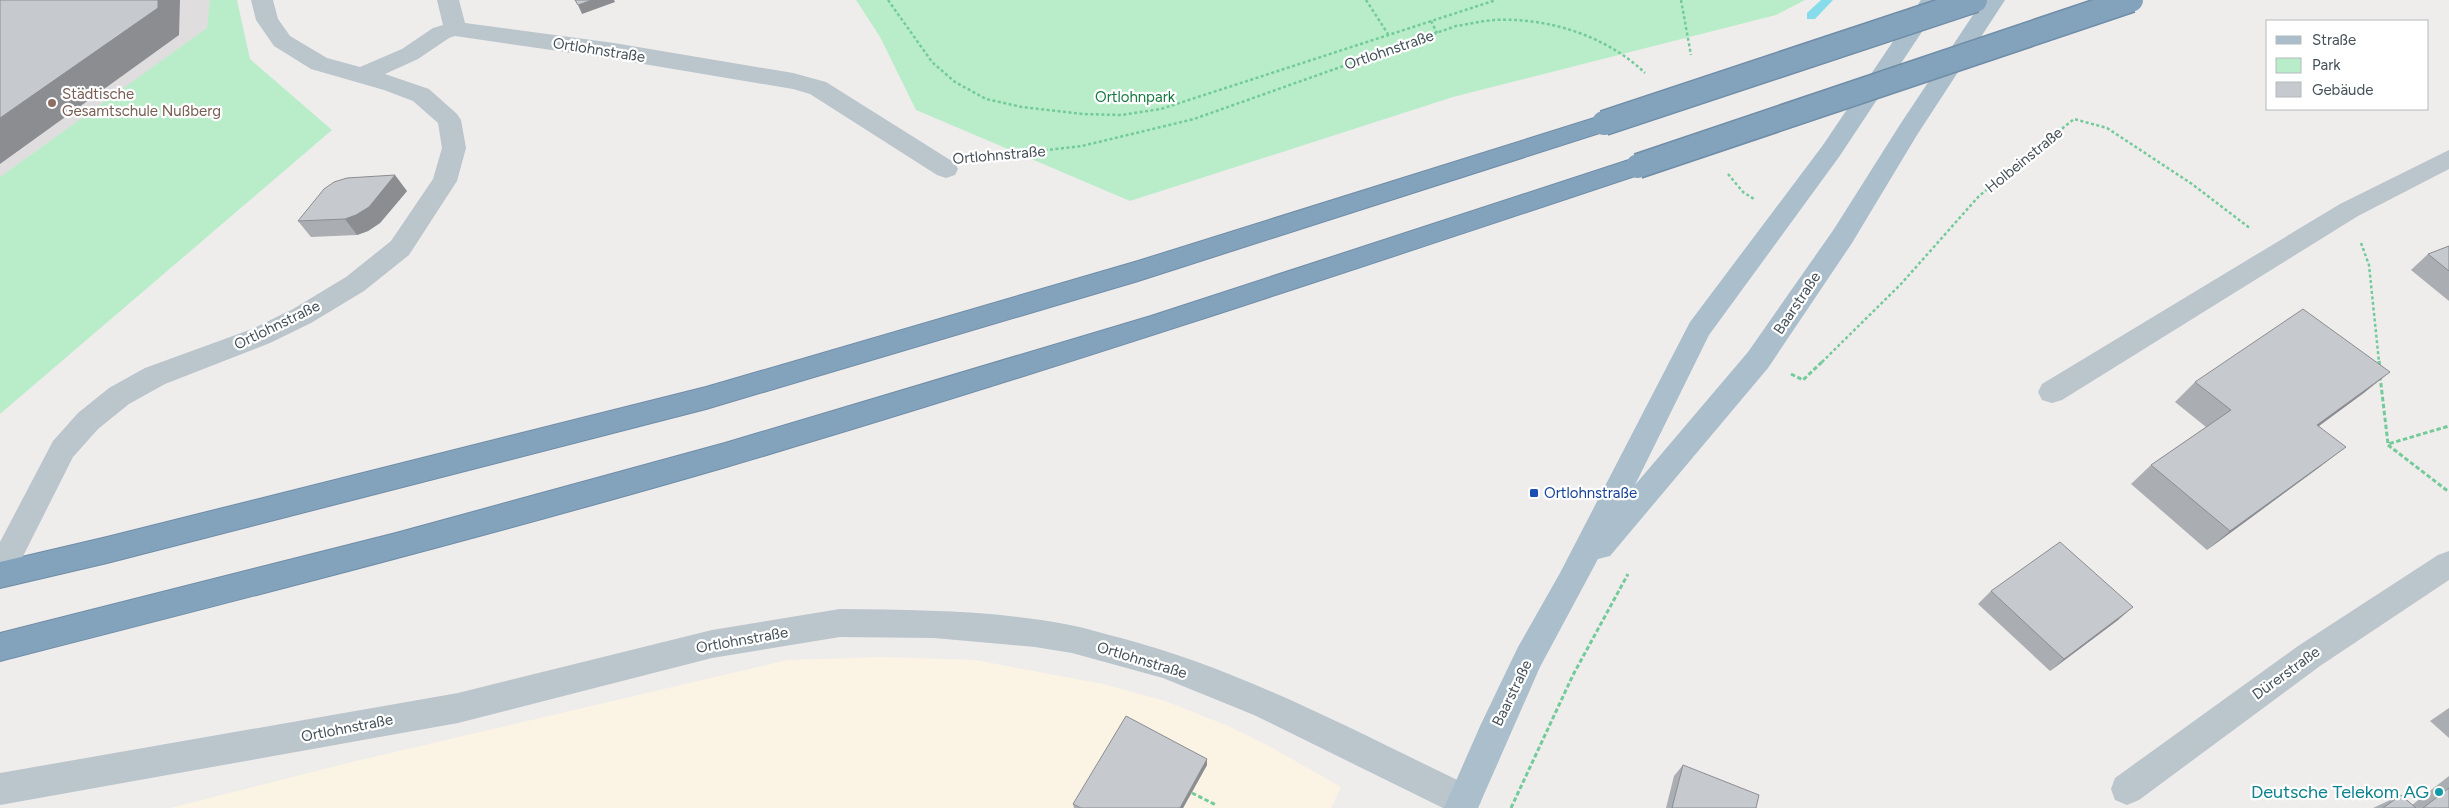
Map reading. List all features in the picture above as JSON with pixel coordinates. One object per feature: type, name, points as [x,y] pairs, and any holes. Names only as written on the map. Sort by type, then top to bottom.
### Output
[{"type":"highway","points":[[0,573],[107,550],[706,398],[1138,271],[1604,123],[1975,0]]},
{"type":"highway","points":[[0,647],[396,546],[725,455],[1151,326],[1638,166],[2131,0]]},
{"type":"main road","name":"Baarstraße","points":[[1463,804],[1492,735],[1529,657],[1570,583],[1699,329],[1831,150],[1932,0]]},
{"type":"main road","name":"Baarstraße","points":[[1570,583],[1758,360],[1843,236],[1909,129],[1994,0]]},
{"type":"street","name":"Ortlohnstraße","points":[[0,573],[63,449],[88,421],[111,402],[155,376],[261,336],[302,316],[356,284],[400,248],[445,181],[454,148],[449,120],[421,95],[319,64],[282,42],[267,20],[262,0]]},
{"type":"street","points":[[361,76],[410,54],[441,33],[454,29],[448,0]]},
{"type":"street","name":"Ortlohnstraße","points":[[454,29],[614,51],[793,81],[818,88],[939,165]]},
{"type":"street","points":[[2052,392],[2349,210],[2449,159]]},
{"type":"street","name":"Dürerstraße","points":[[2127,789],[2309,656],[2449,564]]},
{"type":"street","name":"Ortlohnstraße","points":[[0,789],[458,708],[712,644],[840,623],[934,624],[1006,632],[1035,633],[1072,639],[1164,664],[1265,704],[1463,804]]},
{"type":"path","points":[[888,0],[932,62],[955,82],[986,99],[1022,107],[1083,114],[1120,115],[1161,109],[1496,0]]},
{"type":"path","points":[[1366,0],[1388,34]]},
{"type":"path","points":[[1682,0],[1692,55]]},
{"type":"path","name":"Ortlohnstraße","points":[[939,165],[980,158],[1082,146],[1194,119],[1456,26],[1498,20],[1538,24],[1576,33],[1607,46],[1637,63],[1648,77]]},
{"type":"path","points":[[1431,21],[1436,33]]},
{"type":"path","name":"Holbeinstraße","points":[[1803,380],[1900,284],[1979,196],[2074,119],[2107,128],[2192,184],[2281,251]]},
{"type":"path","points":[[1727,172],[1743,192],[1780,217]]},
{"type":"path","points":[[2349,210],[2369,265],[2388,444],[2449,492]]},
{"type":"path","points":[[2388,444],[2449,426]]},
{"type":"path","points":[[1192,793],[1216,805]]},
{"type":"shaded area","name":"Städtische Gesamtschule Nußberg","points":[[0,0],[210,0],[208,28],[0,177]]},
{"type":"shaded area","points":[[882,657],[975,660],[1103,684],[1165,701],[1228,726],[1267,745],[1341,787],[1331,808],[170,808],[356,761],[788,660]]},
{"type":"green space","points":[[210,0],[237,0],[250,59],[332,130],[0,414],[0,177],[207,28]]},
{"type":"green space","name":"Ortlohnpark","points":[[856,0],[1805,0],[1776,15],[1453,97],[1130,201],[916,110],[880,37]]},
{"type":"building","points":[[0,0],[158,0],[158,8],[0,118]]},
{"type":"building","points":[[575,0],[592,0],[578,5]]},
{"type":"building","points":[[395,175],[369,207],[356,215],[345,219],[298,221],[324,189],[334,182],[347,178]]},
{"type":"building","points":[[2449,246],[2449,271],[2428,254]]},
{"type":"building","points":[[2303,309],[2390,372],[2317,425],[2346,447],[2230,531],[2151,465],[2231,410],[2195,382]]},
{"type":"building","points":[[2060,542],[2133,607],[2064,659],[1991,591]]},
{"type":"building","points":[[1126,716],[1207,759],[1180,808],[1081,808],[1073,804]]},
{"type":"building","points":[[1683,765],[1759,795],[1756,808],[1672,808]]},
{"type":"building","points":[[2449,788],[2449,808],[2423,808]]},
{"type":"building","points":[[2401,795],[2416,808],[2383,808]]},
{"type":"waterway","points":[[1811,16],[1828,0]]},
{"type":"place","name":"Städtische Gesamtschule Nußberg","points":[[52,103]]},
{"type":"place","name":"Ortlohnstraße","points":[[1534,493]]},
{"type":"place","name":"Deutsche Telekom AG","points":[[2439,792]]}]
